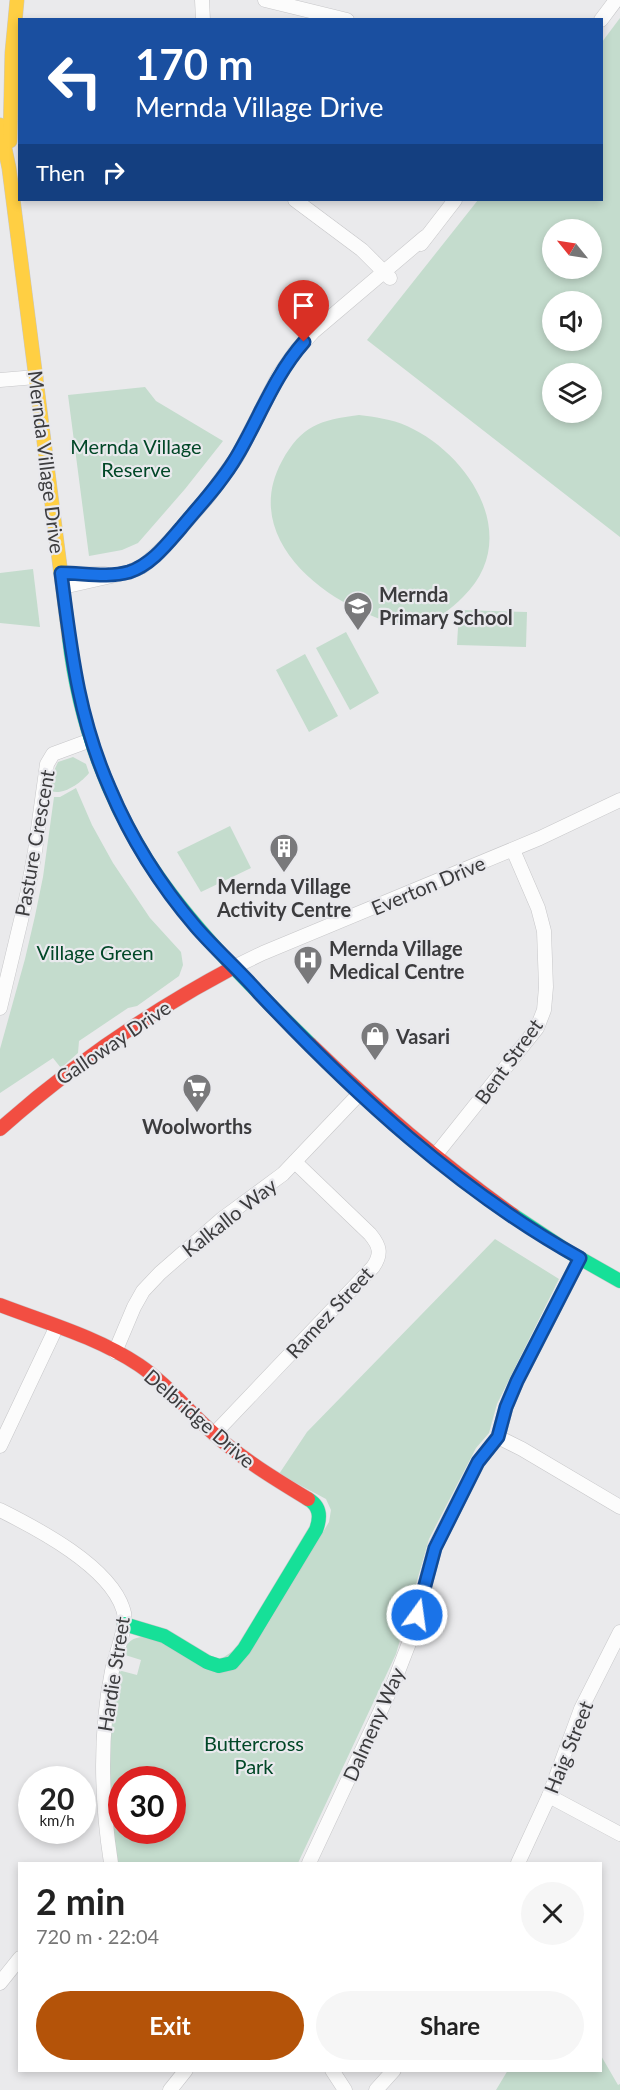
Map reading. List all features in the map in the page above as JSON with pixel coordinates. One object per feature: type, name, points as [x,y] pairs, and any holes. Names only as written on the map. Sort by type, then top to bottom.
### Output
[{"type":"street","points":[[202,0],[203,18]]},
{"type":"street","points":[[265,0],[339,18]]},
{"type":"street","points":[[592,18],[606,0]]},
{"type":"street","points":[[602,18],[616,0]]},
{"type":"street","points":[[0,8],[15,1]]},
{"type":"street","name":"Mernda Village Drive","points":[[9,168],[11,54],[15,1]]},
{"type":"street","name":"Mernda Village Drive","points":[[0,125],[9,168],[77,690],[91,740],[110,790],[148,863],[197,928],[360,1093],[434,1157],[498,1205],[620,1281]]},
{"type":"street","points":[[296,201],[362,250],[389,276]]},
{"type":"street","points":[[62,580],[129,572],[142,566],[167,544],[208,496],[237,457],[279,375],[295,352],[313,332],[344,308],[365,298],[416,253],[425,237],[453,201]]},
{"type":"street","points":[[0,373],[35,372]]},
{"type":"street","points":[[0,380],[35,372]]},
{"type":"street","name":"Pasture Crescent","points":[[0,1008],[27,895],[47,764],[53,754],[91,740]]},
{"type":"street","name":"Everton Drive","points":[[234,967],[576,823],[620,800]]},
{"type":"street","name":"Bent Street","points":[[434,1157],[537,1028],[544,1010],[546,987],[544,931],[538,908],[513,850]]},
{"type":"street","name":"Galloway Drive","points":[[0,1129],[53,1083],[106,1042],[234,967]]},
{"type":"street","name":"Kalkallo Way","points":[[115,1352],[143,1291],[160,1273],[222,1219],[273,1182],[360,1093]]},
{"type":"street","name":"Ramez Street","points":[[214,1434],[373,1267],[379,1256],[379,1246],[370,1234],[295,1162]]},
{"type":"street","name":"Dalmeny Way","points":[[309,1862],[394,1682],[407,1649],[435,1548],[478,1462],[498,1437],[506,1407],[517,1381],[580,1258]]},
{"type":"street","name":"Delbridge Drive","points":[[0,1305],[115,1352],[139,1365],[164,1384],[214,1434],[265,1473],[312,1501],[320,1514],[316,1530],[244,1649],[232,1663],[214,1665],[164,1636],[124,1624]]},
{"type":"street","points":[[0,1446],[56,1328]]},
{"type":"street","points":[[498,1437],[620,1507]]},
{"type":"street","name":"Hardie Street","points":[[0,1510],[60,1543],[95,1572],[111,1588],[123,1606],[124,1624],[112,1671],[103,1731],[103,1803],[111,1862]]},
{"type":"street","name":"Haig Street","points":[[518,1862],[549,1796],[581,1709],[620,1632]]},
{"type":"street","points":[[549,1796],[620,1834]]},
{"type":"street","points":[[0,1983],[18,1960]]},
{"type":"street","points":[[170,2090],[184,2072]]},
{"type":"street","points":[[333,2072],[345,2090]]},
{"type":"street","points":[[376,2090],[392,2072]]},
{"type":"green space","points":[[620,18],[620,537],[367,340],[477,201],[603,201],[603,41]]},
{"type":"green space","name":"Mernda Village Reserve","points":[[145,387],[156,401],[223,441],[138,543],[122,550],[89,556],[68,395]]},
{"type":"green space","points":[[359,415],[407,426],[430,439],[451,457],[469,478],[481,501],[489,525],[489,550],[480,574],[454,606],[427,622],[405,624],[389,622],[338,599],[301,569],[286,551],[276,530],[271,508],[273,485],[289,449],[313,426],[333,419]]},
{"type":"green space","points":[[33,569],[40,627],[0,623],[0,573]]},
{"type":"green space","points":[[459,610],[527,612],[526,647],[457,645]]},
{"type":"green space","points":[[346,632],[379,693],[350,710],[316,648]]},
{"type":"green space","points":[[305,654],[338,716],[309,732],[276,670]]},
{"type":"green space","points":[[73,757],[86,764],[89,773],[66,790],[51,791],[53,773],[58,762]]},
{"type":"green space","name":"Village Green","points":[[76,788],[92,825],[113,863],[150,918],[181,952],[183,965],[179,976],[137,1006],[128,1008],[79,1041],[78,1053],[61,1068],[53,1058],[0,1093],[0,1049],[35,916],[54,797],[60,797]]},
{"type":"green space","points":[[230,826],[251,868],[201,892],[177,852]]},
{"type":"green space","name":"Buttercross Park","points":[[495,1239],[559,1279],[497,1404],[489,1433],[476,1448],[429,1539],[396,1654],[298,1862],[118,1862],[116,1844],[186,1844],[186,1766],[108,1766],[118,1670],[137,1675],[141,1660],[122,1654],[129,1643],[138,1638],[149,1637],[161,1641],[206,1669],[264,1630],[329,1522],[331,1510],[326,1499],[279,1474],[307,1432]]},
{"type":"green space","points":[[602,2057],[618,2085],[620,2084],[620,2090],[496,2090],[507,2072],[602,2072]]},
{"type":"traffic: fast","points":[[69,637],[79,696],[96,753],[118,808],[147,860],[202,933],[310,1044]]},
{"type":"traffic: fast","points":[[513,1215],[569,1252],[620,1281]]},
{"type":"traffic: fast","points":[[124,1624],[164,1636],[207,1662],[219,1666],[232,1663],[244,1649],[316,1530],[319,1521],[317,1508],[308,1499]]},
{"type":"traffic: slow","points":[[10,141],[12,53],[17,0]]},
{"type":"traffic: slow","points":[[0,125],[9,168],[69,637]]},
{"type":"traffic: jam","points":[[0,1129],[83,1061],[172,1002],[234,967]]},
{"type":"traffic: jam","points":[[310,1044],[408,1133],[513,1215]]},
{"type":"traffic: jam","points":[[0,1305],[89,1338],[139,1365],[235,1451],[308,1499]]},
{"type":"place","name":"Mernda Primary School","points":[[358,632]]},
{"type":"place","name":"Mernda Village Activity Centre","points":[[284,874]]},
{"type":"place","name":"Mernda Village Medical Centre","points":[[308,986]]},
{"type":"place","name":"Vasari","points":[[375,1062]]},
{"type":"place","name":"Woolworths","points":[[197,1114]]},
{"type":"route","points":[[304,342],[279,375],[237,457],[224,476],[154,557],[129,572],[113,575],[61,573],[77,690],[100,766],[134,839],[179,906],[213,945],[319,1054],[383,1114],[438,1161],[482,1194],[580,1258],[517,1381],[506,1407],[498,1437],[480,1458],[451,1512],[435,1548],[417,1615]]}]
